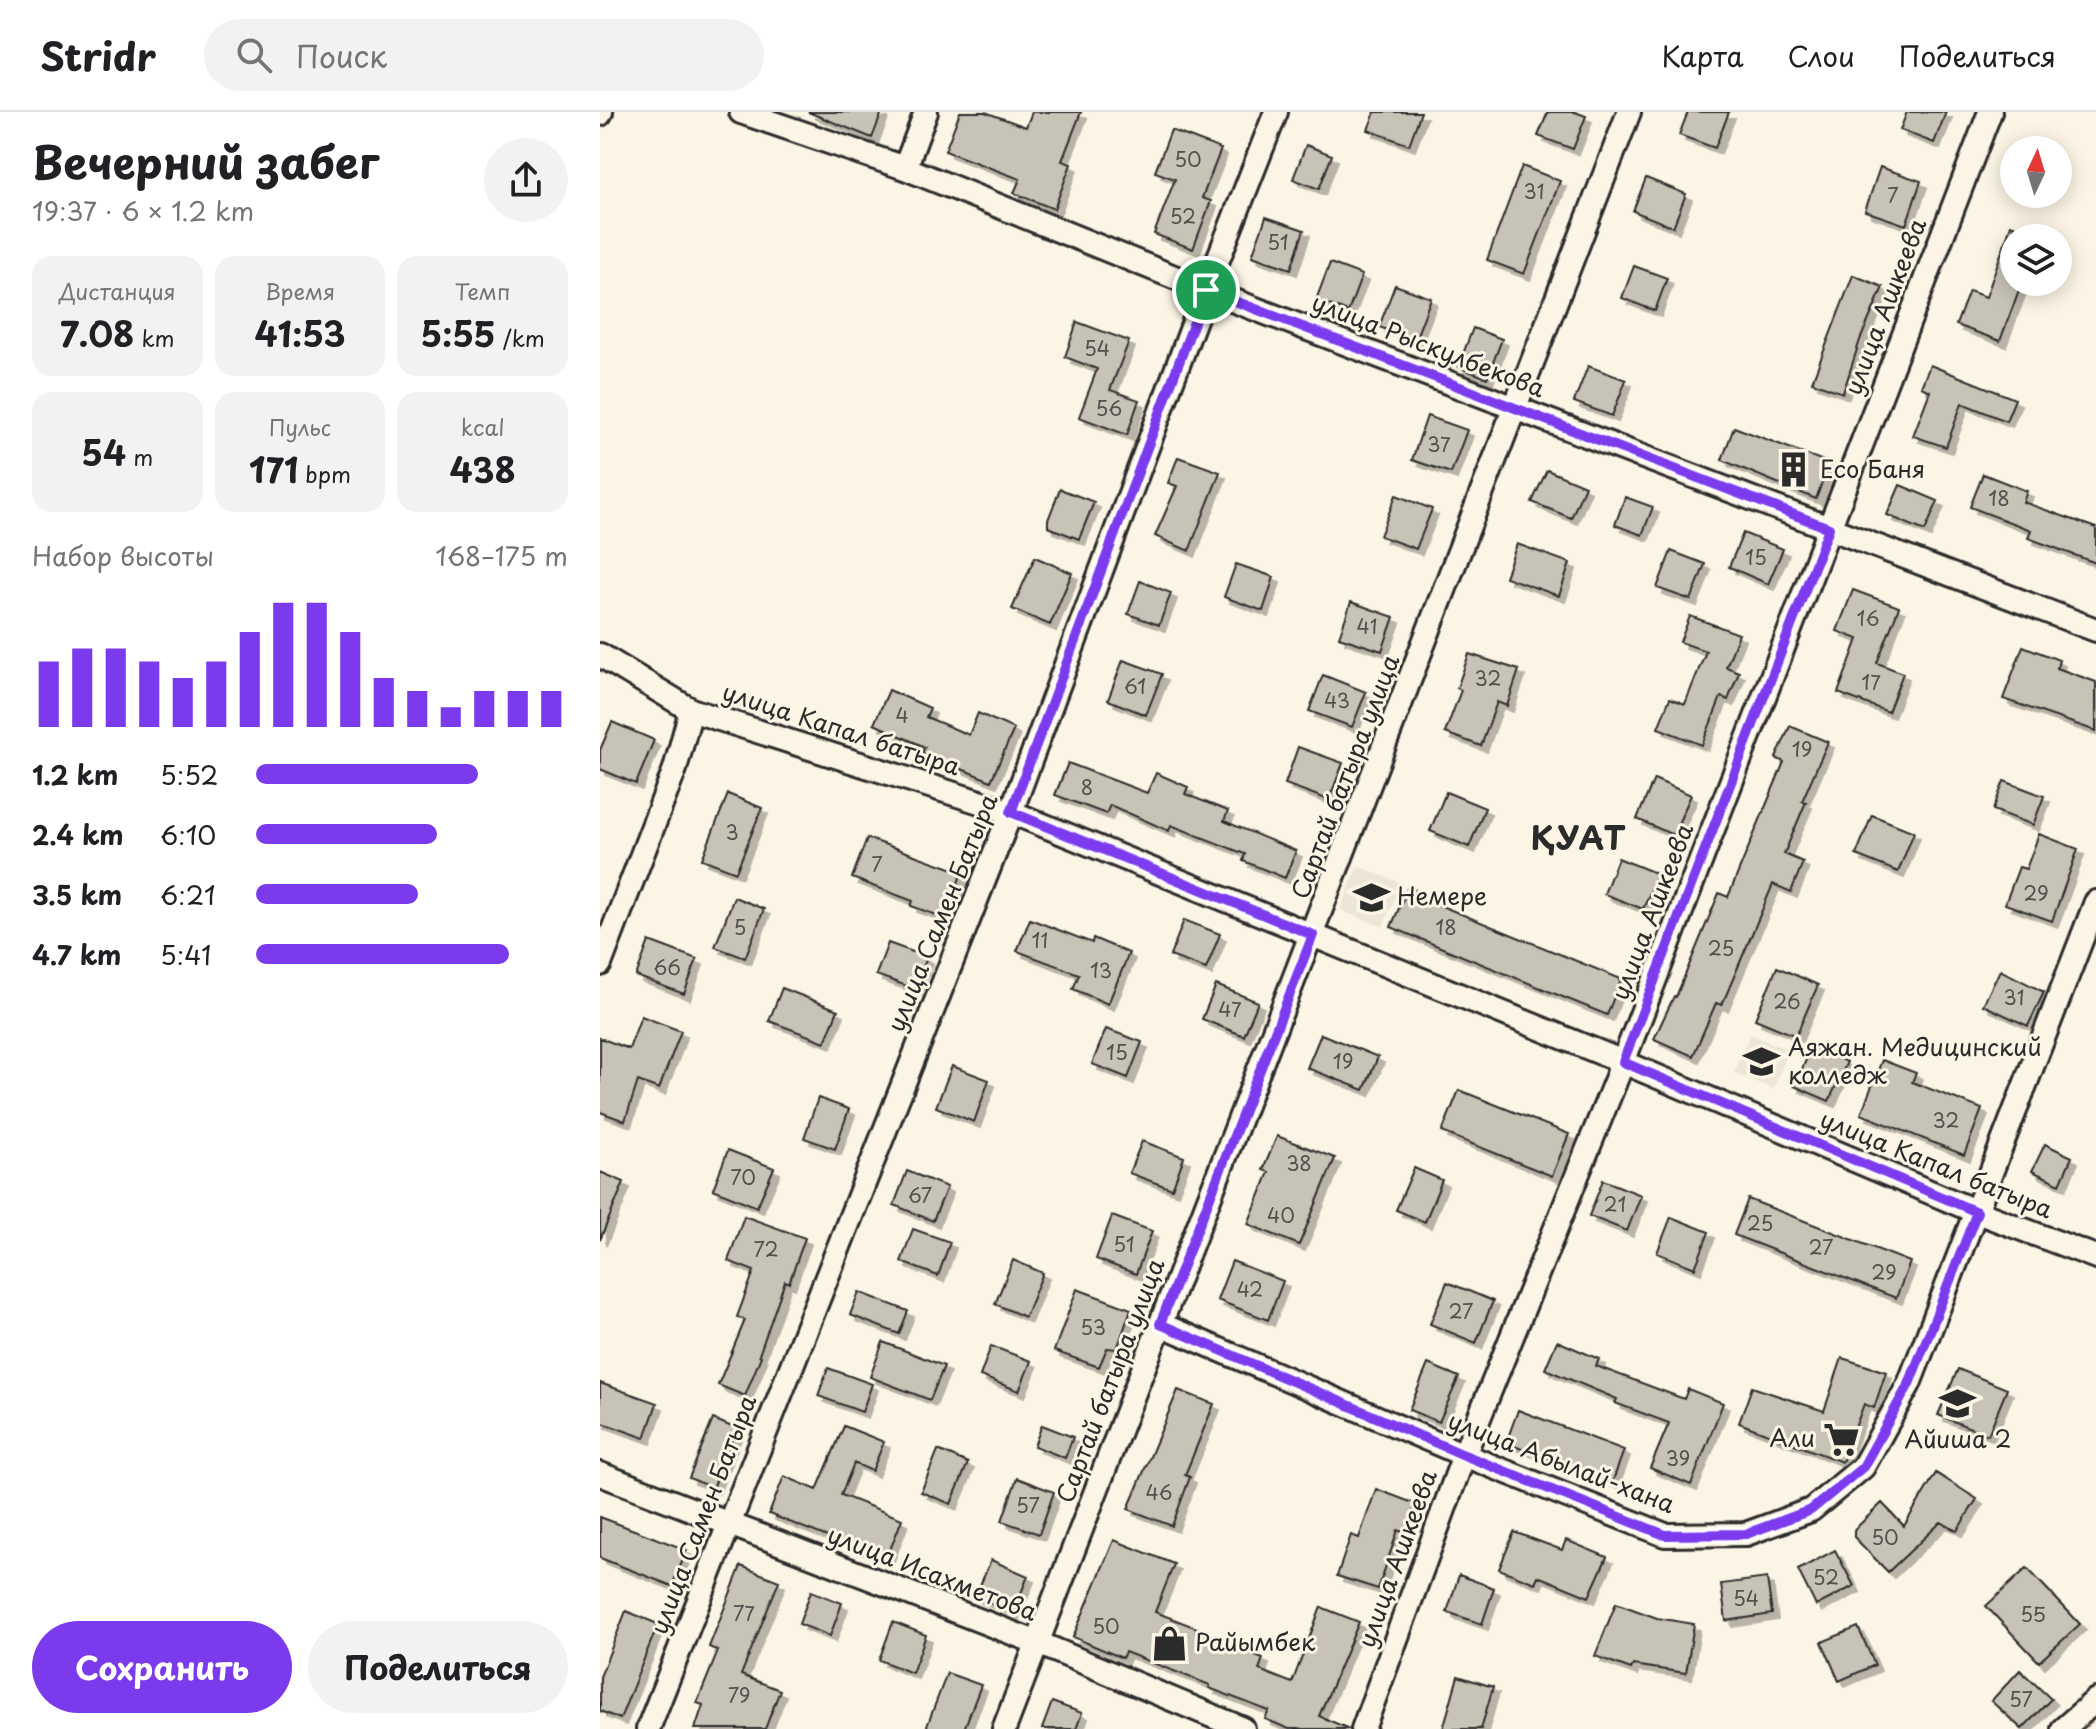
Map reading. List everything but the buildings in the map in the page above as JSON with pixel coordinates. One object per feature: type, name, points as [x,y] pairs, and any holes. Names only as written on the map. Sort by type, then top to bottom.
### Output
[{"type":"street","name":"улица Рыскулбекова","points":[[741,112],[905,168],[1206,290],[2096,630]]},
{"type":"street","points":[[905,168],[926,112]]},
{"type":"street","name":"улица Самен Батыра","points":[[648,1729],[1011,812],[1206,290],[1276,112]]},
{"type":"street","name":"Сартай батыра улица","points":[[1004,1729],[1629,112]]},
{"type":"street","name":"улица Ашкеева","points":[[1363,1729],[1464,1455],[1623,1062],[1990,112]]},
{"type":"street","name":"улица Капал батыра","points":[[600,655],[691,710],[1011,812],[1623,1062],[1977,1212],[2096,1257]]},
{"type":"street","points":[[600,964],[675,769],[691,710]]},
{"type":"street","name":"улица Абылай-хана","points":[[1160,1324],[1464,1455],[1665,1535],[1746,1534],[1811,1510],[1863,1467],[1909,1384],[2096,902]]},
{"type":"street","name":"улица Исахметова","points":[[600,1474],[1038,1643],[1243,1729]]},
{"type":"street","points":[[2063,1729],[2096,1700]]},
{"type":"shaded area","name":"Немере","points":[[1358,866],[1401,883],[1383,927],[1340,910]]},
{"type":"shaded area","name":"Аяжан. Медицинский колледж","points":[[1750,1034],[1789,1050],[1773,1089],[1734,1073]]},
{"type":"place","name":"Eco Баня","points":[[1794,470]]},
{"type":"place","name":"Немере","points":[[1371,897]]},
{"type":"place","name":"Аяжан. Медицинский колледж","points":[[1762,1062]]},
{"type":"place","name":"Айиша 2","points":[[1958,1403]]},
{"type":"place","name":"Али","points":[[1841,1439]]},
{"type":"place","name":"Райымбек","points":[[1169,1643]]},
{"type":"district","name":"ҚУАТ","points":[[1579,839]]},
{"type":"route","points":[[1206,290],[1829,528],[1623,1062],[1977,1212],[1909,1384],[1863,1467],[1811,1510],[1746,1534],[1665,1535],[1464,1455],[1160,1324],[1313,935],[1011,812],[1206,290]]}]
